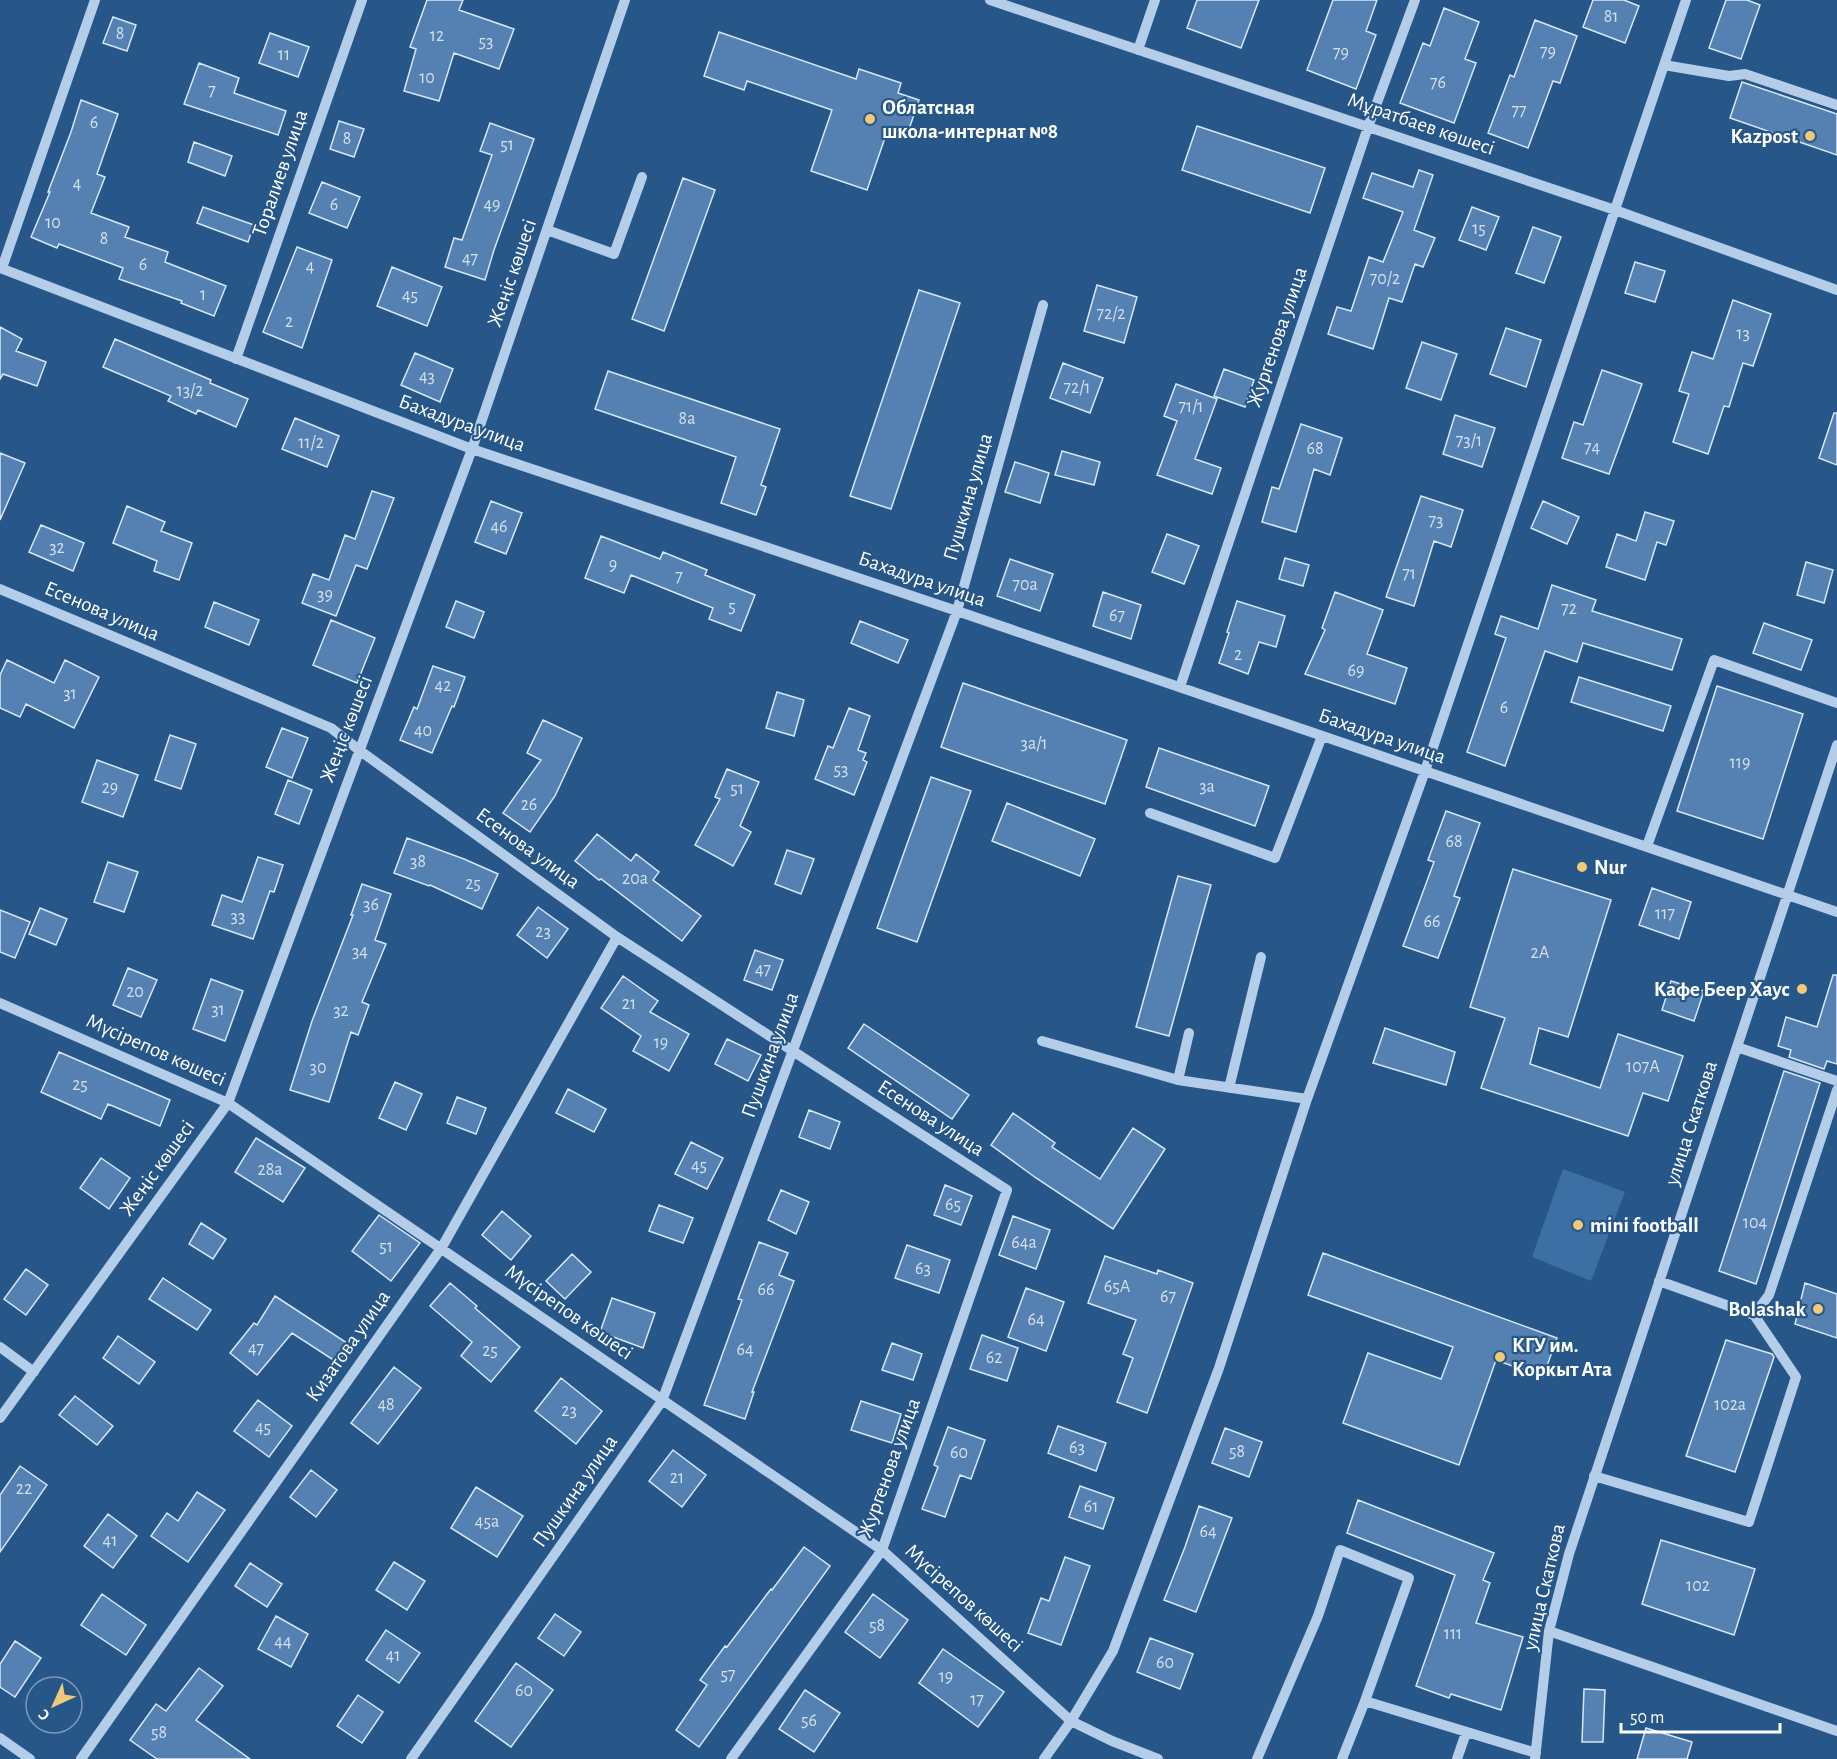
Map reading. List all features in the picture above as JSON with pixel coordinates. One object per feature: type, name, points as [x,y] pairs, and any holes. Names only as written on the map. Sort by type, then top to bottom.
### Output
[{"type":"street","points":[[1,268],[95,0]]},
{"type":"street","name":"Торалиев улица","points":[[236,359],[362,0]]},
{"type":"street","name":"Жеңіс көшесі","points":[[0,1418],[228,1103],[472,449],[625,0]]},
{"type":"street","name":"Мұратбаев көшесі","points":[[990,0],[1615,210],[1837,290]]},
{"type":"street","points":[[1138,50],[1155,0]]},
{"type":"street","name":"Жургенова улица","points":[[1180,687],[1368,127],[1415,0]]},
{"type":"street","points":[[1044,1759],[1071,1721],[1113,1651],[1219,1368],[1307,1099],[1425,771],[1686,0]]},
{"type":"street","points":[[1664,65],[1729,76],[1745,74],[1837,105]]},
{"type":"street","points":[[547,230],[614,254],[642,177]]},
{"type":"street","name":"Бахадура улица","points":[[1,268],[472,449],[957,611],[1837,912]]},
{"type":"street","name":"Пушкина улица","points":[[411,1759],[662,1401],[957,611],[1043,305]]},
{"type":"street","name":"Есенова улица","points":[[0,589],[331,728],[617,937],[1006,1190]]},
{"type":"street","points":[[1647,846],[1714,660],[1837,703]]},
{"type":"street","points":[[1150,813],[1275,858],[1322,736]]},
{"type":"street","name":"улица Скаткова","points":[[1536,1756],[1549,1631],[1569,1554],[1837,745]]},
{"type":"street","name":"Кизатова улица","points":[[81,1759],[442,1247],[617,937]]},
{"type":"street","points":[[1229,1088],[1261,957]]},
{"type":"street","name":"Мүсірепов көшесі","points":[[0,1003],[228,1103],[442,1247],[662,1401],[882,1550],[1071,1721],[1112,1741],[1158,1759]]},
{"type":"street","points":[[1178,1080],[1189,1033]]},
{"type":"street","points":[[1042,1041],[1178,1080],[1307,1099]]},
{"type":"street","points":[[1737,1047],[1837,1082]]},
{"type":"street","points":[[1754,1315],[1769,1294],[1837,1090]]},
{"type":"street","name":"Жургенова улица","points":[[731,1759],[882,1550],[1006,1190]]},
{"type":"street","points":[[1594,1476],[1749,1522],[1796,1377],[1754,1315],[1659,1281]]},
{"type":"street","points":[[0,1347],[34,1372]]},
{"type":"street","points":[[1257,1759],[1318,1616],[1340,1550],[1409,1578],[1342,1759]]},
{"type":"street","points":[[1549,1631],[1837,1731]]},
{"type":"street","points":[[1365,1701],[1536,1756]]},
{"type":"street","points":[[1456,1759],[1466,1733]]},
{"type":"street","points":[[0,1738],[30,1759]]},
{"type":"shaded area","name":"mini football","points":[[1563,1169],[1625,1192],[1591,1281],[1532,1257]]},
{"type":"building","points":[[427,0],[463,0],[459,10],[514,29],[499,69],[454,53],[439,101],[404,91],[416,49],[410,47]]},
{"type":"building","points":[[1197,0],[1259,0],[1241,48],[1187,28]]},
{"type":"building","points":[[1333,0],[1377,0],[1366,31],[1376,35],[1356,89],[1307,70]]},
{"type":"building","points":[[1593,0],[1624,0],[1639,6],[1625,43],[1583,27]]},
{"type":"building","points":[[1726,0],[1747,0],[1760,5],[1741,59],[1709,48]]},
{"type":"building","points":[[1444,8],[1479,22],[1465,59],[1476,63],[1454,123],[1400,103],[1423,43],[1430,46]]},
{"type":"building","points":[[113,17],[136,25],[127,51],[103,43]]},
{"type":"building","points":[[1535,20],[1577,36],[1560,83],[1553,81],[1528,148],[1488,133],[1510,75],[1514,77]]},
{"type":"building","name":"Облатсная школа-интернат №8","points":[[719,32],[856,79],[859,69],[901,83],[898,93],[919,100],[907,135],[888,129],[867,190],[811,171],[832,110],[747,81],[744,90],[704,76]]},
{"type":"building","points":[[270,33],[309,47],[298,77],[259,63]]},
{"type":"building","points":[[199,63],[239,78],[234,93],[286,111],[278,135],[184,104]]},
{"type":"building","name":"Kazpost","points":[[1742,82],[1837,114],[1837,155],[1730,118]]},
{"type":"building","points":[[81,100],[118,114],[97,174],[105,177],[91,213],[129,227],[125,237],[168,252],[165,262],[226,286],[214,316],[181,303],[182,301],[119,279],[123,268],[59,244],[57,248],[31,237],[50,192],[48,192]]},
{"type":"building","points":[[339,121],[364,129],[354,157],[330,149]]},
{"type":"building","points":[[490,123],[534,139],[485,280],[445,267],[454,238],[462,240],[492,155],[480,151]]},
{"type":"building","points":[[1197,126],[1325,168],[1310,213],[1182,170]]},
{"type":"building","points":[[194,142],[232,156],[225,176],[188,162]]},
{"type":"building","points":[[1419,170],[1433,175],[1414,230],[1435,238],[1423,267],[1415,264],[1402,302],[1389,298],[1373,349],[1328,334],[1337,307],[1351,311],[1369,257],[1383,262],[1403,212],[1363,198],[1372,173],[1413,187]]},
{"type":"building","points":[[683,178],[715,190],[664,331],[632,319]]},
{"type":"building","points":[[322,182],[360,197],[347,228],[309,213]]},
{"type":"building","points":[[203,207],[254,225],[248,242],[197,223]]},
{"type":"building","points":[[1472,207],[1499,217],[1486,250],[1459,240]]},
{"type":"building","points":[[1533,227],[1561,237],[1544,283],[1516,273]]},
{"type":"building","points":[[297,247],[332,260],[302,348],[263,332]]},
{"type":"building","points":[[1635,262],[1665,271],[1655,302],[1625,293]]},
{"type":"building","points":[[392,267],[442,287],[427,326],[377,306]]},
{"type":"building","points":[[1097,285],[1137,297],[1124,343],[1084,331]]},
{"type":"building","points":[[919,290],[960,303],[891,509],[850,496]]},
{"type":"building","points":[[1733,300],[1771,314],[1753,366],[1743,363],[1729,407],[1724,406],[1708,454],[1673,442],[1689,394],[1679,391],[1692,352],[1713,359]]},
{"type":"building","points":[[0,327],[22,339],[16,351],[46,362],[37,386],[3,374],[0,379]]},
{"type":"building","points":[[1506,328],[1541,340],[1526,387],[1490,374]]},
{"type":"building","points":[[115,339],[211,380],[210,383],[248,399],[236,427],[198,410],[196,414],[168,401],[171,396],[103,367]]},
{"type":"building","points":[[1422,342],[1457,354],[1441,400],[1406,388]]},
{"type":"building","points":[[415,353],[453,369],[440,402],[401,385]]},
{"type":"building","points":[[1063,363],[1103,378],[1090,413],[1050,398]]},
{"type":"building","points":[[1224,369],[1254,380],[1245,407],[1214,396]]},
{"type":"building","points":[[1602,370],[1642,384],[1609,474],[1562,458],[1574,422],[1583,425]]},
{"type":"building","points":[[608,371],[780,429],[761,485],[766,487],[756,515],[721,503],[736,457],[595,409]]},
{"type":"building","points":[[1176,384],[1217,399],[1195,459],[1221,468],[1212,494],[1157,475],[1177,421],[1164,416]]},
{"type":"building","points":[[1834,413],[1837,413],[1837,465],[1819,458]]},
{"type":"building","points":[[1455,415],[1495,428],[1482,467],[1443,454]]},
{"type":"building","points":[[295,418],[339,436],[327,467],[282,449]]},
{"type":"building","points":[[1301,424],[1342,438],[1330,475],[1314,469],[1296,532],[1262,522],[1272,487],[1279,489]]},
{"type":"building","points":[[1062,451],[1100,462],[1094,485],[1055,475]]},
{"type":"building","points":[[0,453],[25,463],[0,520]]},
{"type":"building","points":[[1015,462],[1049,473],[1040,503],[1005,492]]},
{"type":"building","points":[[372,491],[394,498],[367,569],[356,565],[336,616],[302,603],[313,574],[329,580],[345,535],[355,539]]},
{"type":"building","points":[[1421,496],[1463,510],[1451,547],[1434,541],[1414,606],[1386,597]]},
{"type":"building","points":[[491,501],[522,513],[506,554],[475,542]]},
{"type":"building","points":[[1543,501],[1579,517],[1567,544],[1531,528]]},
{"type":"building","points":[[127,506],[165,522],[161,531],[192,543],[179,580],[154,571],[157,561],[113,543]]},
{"type":"building","points":[[1645,512],[1674,521],[1666,545],[1657,542],[1645,580],[1606,567],[1617,534],[1636,541]]},
{"type":"building","points":[[41,525],[84,543],[73,571],[29,552]]},
{"type":"building","points":[[1167,534],[1199,546],[1184,584],[1152,572]]},
{"type":"building","points":[[601,536],[660,559],[663,552],[707,570],[705,575],[755,595],[741,631],[709,619],[713,608],[631,575],[624,593],[585,578]]},
{"type":"building","points":[[1285,558],[1309,565],[1303,586],[1279,579]]},
{"type":"building","points":[[1010,559],[1053,574],[1040,611],[997,596]]},
{"type":"building","points":[[1806,562],[1833,570],[1824,603],[1797,595]]},
{"type":"building","points":[[1552,585],[1596,600],[1592,611],[1682,639],[1672,670],[1583,643],[1577,662],[1545,651],[1505,766],[1467,752],[1506,638],[1495,634],[1501,616],[1538,629]]},
{"type":"building","points":[[1103,592],[1141,605],[1131,639],[1093,626]]},
{"type":"building","points":[[1335,592],[1383,610],[1367,654],[1407,668],[1395,704],[1305,674],[1325,630],[1322,628]]},
{"type":"building","points":[[456,601],[484,612],[474,638],[446,627]]},
{"type":"building","points":[[1237,601],[1285,616],[1276,647],[1259,642],[1248,674],[1219,663]]},
{"type":"building","points":[[214,602],[259,620],[249,645],[205,627]]},
{"type":"building","points":[[331,620],[375,638],[357,683],[313,665]]},
{"type":"building","points":[[860,621],[908,640],[898,663],[851,643]]},
{"type":"building","points":[[1764,623],[1812,640],[1801,670],[1753,653]]},
{"type":"building","points":[[7,660],[54,683],[65,660],[99,677],[74,728],[26,704],[20,717],[0,708],[0,675]]},
{"type":"building","points":[[433,666],[465,677],[454,707],[452,706],[432,753],[400,740],[414,707],[417,709]]},
{"type":"building","points":[[1579,677],[1671,706],[1663,731],[1571,702]]},
{"type":"building","points":[[963,683],[1127,740],[1105,804],[941,747]]},
{"type":"building","points":[[1717,686],[1803,714],[1763,839],[1677,811]]},
{"type":"building","points":[[777,692],[804,700],[794,736],[766,728]]},
{"type":"building","points":[[849,708],[870,716],[858,750],[866,753],[863,760],[867,762],[854,795],[815,779],[828,746],[833,748]]},
{"type":"building","points":[[543,720],[582,738],[555,796],[530,832],[503,813],[541,760],[527,753]]},
{"type":"building","points":[[282,728],[308,738],[292,778],[266,767]]},
{"type":"building","points":[[170,735],[196,744],[181,789],[155,780]]},
{"type":"building","points":[[1159,748],[1269,786],[1255,826],[1146,787]]},
{"type":"building","points":[[97,760],[138,775],[123,817],[82,802]]},
{"type":"building","points":[[727,769],[759,782],[740,826],[751,832],[733,866],[695,845],[720,799],[715,797]]},
{"type":"building","points":[[931,777],[971,791],[917,942],[877,928]]},
{"type":"building","points":[[288,780],[312,790],[299,824],[275,814]]},
{"type":"building","points":[[1007,803],[1095,839],[1080,876],[992,841]]},
{"type":"building","points":[[1446,811],[1480,823],[1454,896],[1460,898],[1438,958],[1403,946],[1434,862],[1428,860]]},
{"type":"building","points":[[597,834],[631,861],[636,854],[659,872],[653,880],[701,916],[682,941],[575,861]]},
{"type":"building","points":[[407,838],[498,874],[482,909],[430,885],[394,873]]},
{"type":"building","points":[[787,850],[814,859],[801,894],[775,884]]},
{"type":"building","points":[[258,857],[283,865],[274,892],[270,891],[253,939],[212,925],[222,895],[242,902]]},
{"type":"building","points":[[108,862],[138,872],[124,912],[94,902]]},
{"type":"building","points":[[1513,869],[1611,900],[1568,1037],[1539,1028],[1530,1064],[1600,1088],[1618,1034],[1683,1056],[1668,1101],[1643,1093],[1628,1136],[1481,1088],[1505,1018],[1470,1007]]},
{"type":"building","points":[[1178,876],[1211,885],[1169,1036],[1136,1027]]},
{"type":"building","points":[[362,884],[391,894],[375,940],[386,944],[362,1002],[369,1005],[358,1035],[351,1032],[329,1102],[290,1090],[312,1021],[353,915],[351,915]]},
{"type":"building","points":[[1652,888],[1691,902],[1679,939],[1639,925]]},
{"type":"building","points":[[538,907],[568,929],[547,958],[517,935]]},
{"type":"building","points":[[40,908],[67,919],[56,945],[29,934]]},
{"type":"building","points":[[0,910],[30,922],[15,958],[0,952]]},
{"type":"building","points":[[755,950],[783,960],[772,990],[744,980]]},
{"type":"building","points":[[128,968],[157,980],[141,1017],[113,1005]]},
{"type":"building","points":[[1833,975],[1837,975],[1837,1064],[1827,1061],[1824,1069],[1789,1057],[1791,1050],[1778,1046],[1786,1017],[1817,1027]]},
{"type":"building","points":[[623,976],[658,1001],[650,1012],[689,1034],[669,1071],[633,1051],[641,1036],[601,1008]]},
{"type":"building","points":[[211,979],[243,991],[225,1041],[193,1029]]},
{"type":"building","points":[[1671,981],[1704,991],[1694,1021],[1662,1010]]},
{"type":"building","points":[[864,1024],[969,1095],[952,1119],[848,1048]]},
{"type":"building","points":[[1385,1028],[1455,1052],[1446,1085],[1373,1063]]},
{"type":"building","points":[[727,1039],[761,1055],[748,1081],[715,1064]]},
{"type":"building","points":[[59,1052],[170,1100],[160,1126],[108,1104],[101,1119],[41,1092]]},
{"type":"building","points":[[1784,1071],[1820,1083],[1756,1284],[1719,1271]]},
{"type":"building","points":[[395,1082],[422,1094],[406,1130],[379,1118]]},
{"type":"building","points":[[568,1089],[606,1109],[594,1132],[556,1113]]},
{"type":"building","points":[[457,1097],[486,1108],[476,1134],[447,1123]]},
{"type":"building","points":[[809,1110],[840,1122],[830,1149],[799,1137]]},
{"type":"building","points":[[1013,1113],[1055,1143],[1052,1147],[1100,1179],[1133,1128],[1165,1149],[1113,1229],[991,1145]]},
{"type":"building","points":[[256,1138],[305,1168],[283,1202],[235,1172]]},
{"type":"building","points":[[691,1142],[723,1158],[707,1189],[675,1174]]},
{"type":"building","points":[[101,1158],[130,1178],[109,1209],[80,1188]]},
{"type":"building","points":[[945,1185],[972,1196],[961,1225],[934,1215]]},
{"type":"building","points":[[781,1190],[809,1202],[796,1234],[768,1220]]},
{"type":"building","points":[[659,1205],[693,1218],[683,1243],[649,1231]]},
{"type":"building","points":[[502,1211],[531,1236],[511,1260],[482,1235]]},
{"type":"building","points":[[379,1215],[420,1243],[391,1281],[352,1251]]},
{"type":"building","points":[[1013,1216],[1050,1230],[1036,1269],[999,1255]]},
{"type":"building","points":[[201,1223],[226,1239],[213,1259],[189,1244]]},
{"type":"building","points":[[759,1242],[788,1253],[779,1275],[794,1281],[752,1392],[754,1392],[745,1419],[704,1405],[742,1300],[738,1299]]},
{"type":"building","points":[[907,1245],[950,1260],[939,1293],[895,1278]]},
{"type":"building","name":"КГУ им. Коркыт Ата","points":[[1323,1253],[1557,1338],[1543,1377],[1496,1360],[1459,1465],[1343,1423],[1368,1353],[1441,1379],[1453,1347],[1308,1295]]},
{"type":"building","points":[[572,1254],[591,1272],[565,1299],[546,1281]]},
{"type":"building","points":[[1105,1256],[1157,1274],[1158,1270],[1193,1283],[1147,1413],[1117,1402],[1133,1358],[1123,1354],[1136,1320],[1088,1303]]},
{"type":"building","points":[[26,1269],[48,1285],[26,1315],[4,1299]]},
{"type":"building","points":[[163,1278],[211,1310],[197,1330],[149,1299]]},
{"type":"building","points":[[450,1283],[520,1347],[491,1382],[461,1356],[472,1342],[430,1306]]},
{"type":"building","name":"Bolashak","points":[[1805,1283],[1837,1294],[1837,1338],[1795,1324]]},
{"type":"building","points":[[1026,1288],[1064,1302],[1046,1351],[1008,1337]]},
{"type":"building","points":[[275,1296],[350,1345],[338,1363],[292,1333],[257,1375],[230,1353],[254,1323],[257,1325]]},
{"type":"building","points":[[612,1298],[655,1313],[643,1348],[600,1332]]},
{"type":"building","points":[[982,1335],[1018,1348],[1007,1381],[970,1369]]},
{"type":"building","points":[[118,1336],[155,1362],[139,1384],[103,1358]]},
{"type":"building","points":[[1726,1340],[1772,1354],[1774,1357],[1735,1472],[1686,1456]]},
{"type":"building","points":[[892,1343],[922,1354],[913,1380],[882,1370]]},
{"type":"building","points":[[394,1367],[421,1388],[378,1444],[351,1423]]},
{"type":"building","points":[[561,1378],[602,1411],[576,1444],[535,1411]]},
{"type":"building","points":[[75,1396],[113,1426],[97,1445],[59,1415]]},
{"type":"building","points":[[258,1400],[292,1426],[269,1457],[234,1431]]},
{"type":"building","points":[[861,1401],[901,1414],[892,1443],[851,1430]]},
{"type":"building","points":[[1058,1426],[1106,1443],[1096,1471],[1048,1453]]},
{"type":"building","points":[[948,1427],[985,1440],[971,1479],[960,1475],[945,1517],[922,1509],[938,1467],[934,1465]]},
{"type":"building","points":[[1225,1428],[1262,1442],[1249,1477],[1212,1463]]},
{"type":"building","points":[[673,1450],[706,1475],[682,1507],[649,1481]]},
{"type":"building","points":[[20,1466],[47,1485],[0,1552],[0,1495]]},
{"type":"building","points":[[311,1470],[337,1490],[316,1517],[290,1497]]},
{"type":"building","points":[[1080,1486],[1114,1498],[1103,1529],[1069,1517]]},
{"type":"building","points":[[476,1487],[523,1516],[497,1557],[451,1528]]},
{"type":"building","points":[[197,1492],[225,1510],[188,1562],[151,1536],[167,1513],[178,1521]]},
{"type":"building","points":[[1358,1500],[1494,1553],[1483,1580],[1490,1583],[1476,1623],[1523,1637],[1501,1710],[1451,1694],[1449,1698],[1416,1686],[1455,1575],[1347,1533]]},
{"type":"building","points":[[1199,1506],[1232,1518],[1196,1612],[1164,1600]]},
{"type":"building","points":[[108,1514],[137,1536],[113,1568],[84,1546]]},
{"type":"building","points":[[1661,1540],[1755,1569],[1734,1635],[1642,1604]]},
{"type":"building","points":[[804,1547],[830,1566],[699,1747],[676,1730],[707,1685],[700,1680]]},
{"type":"building","points":[[1065,1557],[1090,1566],[1061,1645],[1028,1633],[1041,1598],[1049,1601]]},
{"type":"building","points":[[394,1562],[425,1581],[407,1610],[376,1590]]},
{"type":"building","points":[[250,1563],[282,1584],[267,1607],[235,1586]]},
{"type":"building","points":[[102,1594],[146,1625],[126,1655],[81,1625]]},
{"type":"building","points":[[873,1594],[908,1620],[880,1658],[845,1632]]},
{"type":"building","points":[[555,1614],[581,1632],[564,1656],[538,1638]]},
{"type":"building","points":[[276,1616],[308,1634],[291,1667],[258,1649]]},
{"type":"building","points":[[386,1630],[420,1653],[399,1683],[366,1660]]},
{"type":"building","points":[[1150,1638],[1193,1654],[1180,1689],[1137,1672]]},
{"type":"building","points":[[15,1641],[41,1658],[30,1675],[24,1675],[24,1684],[15,1697],[0,1687],[0,1664]]},
{"type":"building","points":[[943,1649],[1004,1692],[978,1727],[919,1683]]},
{"type":"building","points":[[516,1663],[553,1690],[511,1747],[475,1721]]},
{"type":"building","points":[[199,1668],[223,1686],[196,1720],[250,1759],[157,1759],[130,1740],[156,1704],[166,1711]]},
{"type":"building","points":[[1584,1689],[1605,1690],[1603,1742],[1582,1742]]},
{"type":"building","points":[[805,1690],[840,1713],[814,1752],[779,1729]]},
{"type":"building","points":[[358,1695],[383,1712],[362,1743],[337,1726]]},
{"type":"building","points":[[1646,1728],[1692,1742],[1687,1759],[1637,1759]]},
{"type":"place","name":"Облатсная школа-интернат №8","points":[[870,119]]},
{"type":"place","name":"Kazpost","points":[[1810,136]]},
{"type":"place","name":"Nur","points":[[1582,867]]},
{"type":"place","name":"Кафе Беер Хаус","points":[[1802,989]]},
{"type":"place","name":"mini football","points":[[1578,1225]]},
{"type":"place","name":"Bolashak","points":[[1818,1309]]},
{"type":"place","name":"КГУ им. Коркыт Ата","points":[[1500,1357]]}]
